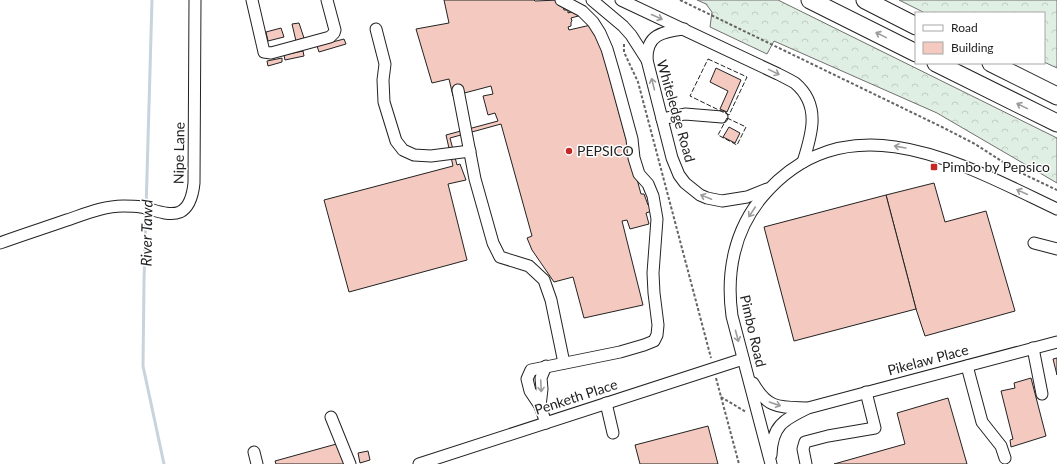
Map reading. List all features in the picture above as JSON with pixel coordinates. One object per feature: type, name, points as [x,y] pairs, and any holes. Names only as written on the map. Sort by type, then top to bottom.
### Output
[{"type":"highway","points":[[810,0],[915,52]]},
{"type":"highway","points":[[865,0],[915,25]]},
{"type":"highway","points":[[938,64],[1057,123]]},
{"type":"highway","points":[[993,64],[1057,96]]},
{"type":"street","name":"Nipe Lane","points":[[0,243],[94,211],[122,206],[140,207],[164,213],[173,213],[181,212],[188,205],[193,194],[194,183],[195,0]]},
{"type":"street","points":[[252,0],[264,52],[271,53],[330,38],[335,30],[327,0]]},
{"type":"street","points":[[546,423],[540,406],[530,391],[527,379],[531,370],[620,352],[644,345],[654,341],[657,335],[658,325],[652,273],[657,219],[653,196],[648,184],[639,174],[632,139],[618,86],[607,49],[600,34],[593,22],[582,11],[561,0]]},
{"type":"street","name":"Whiteledge Road","points":[[592,0],[623,26],[631,35],[647,60],[672,158],[679,175],[685,183],[700,195],[714,200],[730,200],[747,197],[770,188]]},
{"type":"street","points":[[621,0],[794,83],[805,93],[811,108],[813,125],[811,138],[803,162]]},
{"type":"street","points":[[376,29],[385,64],[383,80],[384,102],[396,141],[403,150],[414,155],[431,156],[470,151]]},
{"type":"street","points":[[647,60],[647,51],[654,38],[666,32],[684,29]]},
{"type":"street","points":[[458,90],[475,179],[493,243],[500,257],[529,266],[544,280],[551,300],[564,363]]},
{"type":"street","points":[[662,119],[685,114],[722,117]]},
{"type":"street","name":"Pimbo Road","points":[[772,464],[732,316],[729,280],[735,247],[742,229],[750,213],[779,179],[803,162],[826,153],[856,146],[896,146],[932,154],[973,169],[1057,209]]},
{"type":"street","points":[[1034,243],[1057,249]]},
{"type":"street","name":"Pikelaw Place","points":[[772,464],[773,439],[780,425],[793,415],[808,408],[1057,342]]},
{"type":"street","points":[[1033,348],[1042,394]]},
{"type":"street","name":"Penketh Place","points":[[419,464],[713,368],[745,364]]},
{"type":"street","name":"Pikelaw Place","points":[[745,364],[757,390],[770,404],[784,407],[808,408]]},
{"type":"street","points":[[967,366],[982,422],[1001,446],[1005,458]]},
{"type":"street","points":[[806,464],[803,449],[805,442],[828,436],[876,428],[866,392]]},
{"type":"street","points":[[606,403],[613,433]]},
{"type":"street","points":[[331,417],[350,464]]},
{"type":"street","points":[[254,452],[257,464]]},
{"type":"path","points":[[680,0],[944,128],[975,144],[1017,171],[1057,190]]},
{"type":"path","points":[[631,35],[624,44],[624,52],[638,82],[738,464]]},
{"type":"path","points":[[721,397],[754,416],[758,415]]},
{"type":"green space","points":[[697,0],[778,0],[1057,138],[1057,183],[937,113],[774,41],[767,54],[710,27],[712,12],[706,4]]},
{"type":"green space","points":[[899,0],[1057,0],[1057,68],[1045,62],[1045,12],[923,12]]},
{"type":"building","name":"PEPSICO","points":[[444,0],[559,0],[561,1],[564,10],[568,10],[568,13],[580,9],[582,15],[571,18],[571,26],[568,27],[569,30],[595,24],[641,194],[644,194],[652,211],[646,213],[649,224],[630,229],[627,220],[622,221],[643,305],[584,318],[573,277],[554,282],[532,250],[527,238],[532,236],[501,124],[450,138],[457,165],[460,164],[466,180],[448,184],[467,260],[349,292],[324,200],[453,166],[446,135],[498,121],[495,113],[488,115],[483,96],[493,94],[491,86],[453,96],[449,79],[432,83],[416,29],[449,23]]},
{"type":"building","points":[[299,23],[304,38],[296,41],[292,24]]},
{"type":"building","points":[[281,28],[284,37],[268,41],[266,32]]},
{"type":"building","points":[[344,39],[346,44],[319,52],[317,46]]},
{"type":"building","points":[[303,51],[304,56],[285,60],[284,55]]},
{"type":"building","points":[[282,58],[282,62],[268,66],[267,61]]},
{"type":"building","points":[[716,68],[741,80],[727,112],[720,109],[728,91],[710,82]]},
{"type":"building","points":[[729,127],[740,133],[735,143],[723,137]]},
{"type":"building","points":[[934,183],[945,222],[986,211],[1015,311],[925,336],[916,309],[886,195]]},
{"type":"building","points":[[886,195],[916,309],[794,341],[764,227]]},
{"type":"building","points":[[1057,358],[1057,375],[1053,359]]},
{"type":"building","points":[[1031,378],[1046,436],[1011,447],[1010,440],[1013,439],[1001,391],[1015,388],[1014,383]]},
{"type":"building","points":[[948,398],[967,464],[834,464],[905,444],[897,413]]},
{"type":"building","points":[[708,426],[718,464],[640,464],[635,445]]},
{"type":"building","points":[[340,443],[346,464],[276,464],[275,461]]},
{"type":"building","points":[[368,451],[370,460],[360,463],[358,453]]},
{"type":"waterway","name":"River Tawd","points":[[152,0],[143,366],[164,464]]},
{"type":"fence","points":[[708,59],[747,77],[729,115],[690,96],[708,59]]},
{"type":"fence","points":[[727,118],[746,127],[737,145],[718,135],[727,118]]},
{"type":"place","name":"PEPSICO","points":[[569,151]]},
{"type":"place","name":"Pimbo by Pepsico","points":[[934,167]]}]
